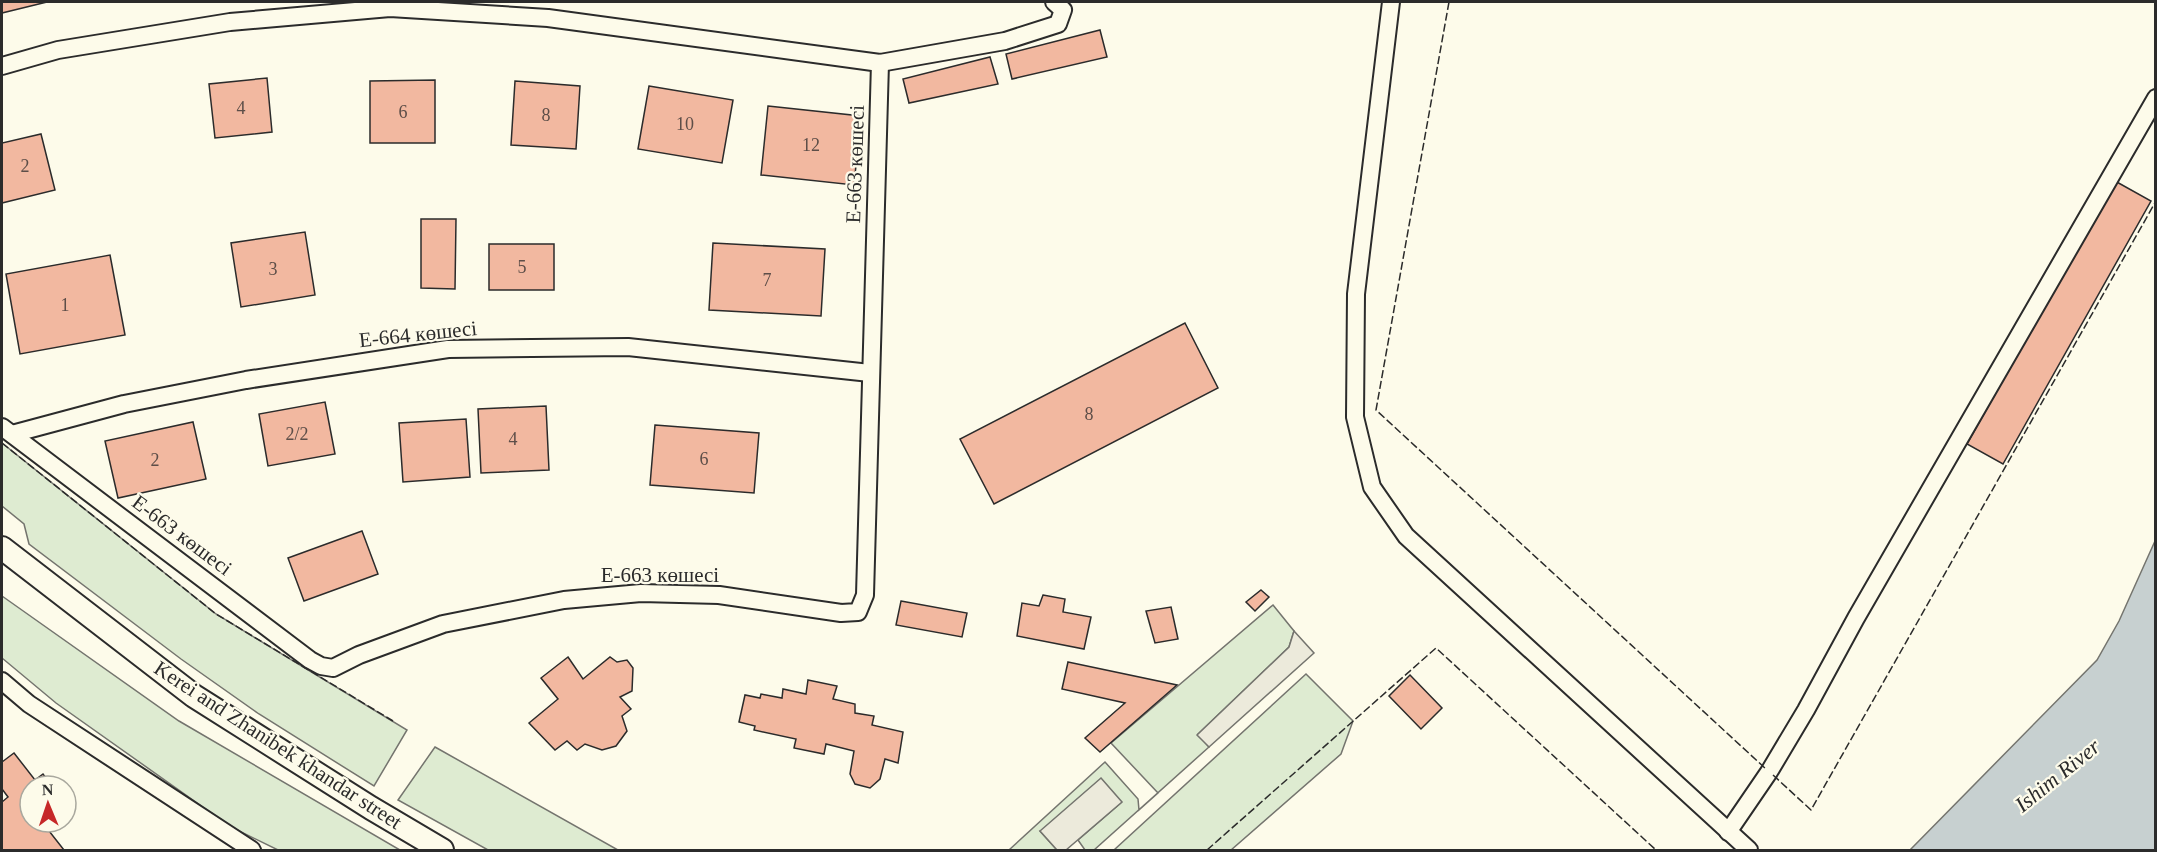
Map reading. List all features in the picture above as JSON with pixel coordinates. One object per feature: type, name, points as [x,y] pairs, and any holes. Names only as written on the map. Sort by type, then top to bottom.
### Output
[{"type":"main road","name":"Kerei and Zhanibek khandar street","points":[[2,548],[194,696],[361,802],[442,850]]},
{"type":"street","points":[[2,66],[58,50],[230,22],[390,9],[548,18],[880,63],[1005,41],[1058,24],[1063,10],[1054,2]]},
{"type":"street","points":[[1391,2],[1356,294],[1355,417],[1372,487],[1406,536],[1749,850]]},
{"type":"street","name":"Е-663 көшесі","points":[[7,430],[310,660],[321,666],[333,668],[359,655],[443,624],[564,600],[641,593],[719,596],[841,613],[858,612],[865,595],[880,63]]},
{"type":"street","points":[[1728,832],[1769,772],[1806,710],[1856,618],[2156,98]]},
{"type":"street","name":"Е-664 көшесі","points":[[7,430],[246,380],[448,349],[628,347],[870,373]]},
{"type":"street","points":[[2,681],[29,704],[252,850]]},
{"type":"green space","points":[[2,443],[216,614],[407,730],[374,786],[259,714],[181,659],[29,544],[24,524],[2,506]]},
{"type":"green space","points":[[2,596],[179,721],[400,850],[278,850],[231,827],[56,703],[2,658]]},
{"type":"green space","points":[[1273,605],[1294,631],[1289,647],[1198,734],[1209,747],[1158,793],[1111,743]]},
{"type":"green space","points":[[1306,674],[1353,721],[1341,754],[1231,850],[1114,850]]},
{"type":"green space","points":[[435,747],[618,850],[488,850],[398,800]]},
{"type":"green space","points":[[1105,762],[1138,799],[1139,810],[1094,850],[1085,850],[1078,840],[1122,802],[1040,831],[1057,850],[1009,850]]},
{"type":"shaded area","points":[[1294,631],[1314,653],[1209,747],[1197,735],[1289,647]]},
{"type":"shaded area","points":[[1101,778],[1122,802],[1066,850],[1057,850],[1040,831]]},
{"type":"water","name":"Ishim River","points":[[2155,541],[2155,850],[1910,850],[2097,660],[2119,621]]},
{"type":"building","points":[[2,2],[47,2],[2,13]]},
{"type":"building","points":[[1100,30],[1107,57],[1012,79],[1006,54]]},
{"type":"building","points":[[990,57],[998,84],[909,103],[903,79]]},
{"type":"building","points":[[267,78],[272,132],[215,138],[209,84]]},
{"type":"building","points":[[435,80],[435,143],[370,143],[370,81]]},
{"type":"building","points":[[515,81],[580,86],[576,149],[511,145]]},
{"type":"building","points":[[649,86],[733,100],[722,163],[638,149]]},
{"type":"building","points":[[768,106],[861,116],[854,185],[761,175]]},
{"type":"building","points":[[41,134],[55,190],[2,203],[2,143]]},
{"type":"building","points":[[2115,181],[2151,201],[2003,464],[1967,444]]},
{"type":"building","points":[[421,219],[456,219],[455,289],[421,288]]},
{"type":"building","points":[[305,232],[315,295],[241,307],[231,243]]},
{"type":"building","points":[[713,243],[825,249],[821,316],[709,310]]},
{"type":"building","points":[[489,244],[554,244],[554,290],[489,290]]},
{"type":"building","points":[[110,255],[125,335],[20,354],[6,274]]},
{"type":"building","points":[[1185,323],[1218,388],[994,504],[960,439]]},
{"type":"building","points":[[325,402],[335,454],[268,466],[259,414]]},
{"type":"building","points":[[546,406],[549,470],[481,473],[478,409]]},
{"type":"building","points":[[466,419],[470,477],[403,482],[399,423]]},
{"type":"building","points":[[193,422],[206,479],[118,498],[105,441]]},
{"type":"building","points":[[655,425],[759,433],[754,493],[650,485]]},
{"type":"building","points":[[362,531],[378,574],[304,601],[288,558]]},
{"type":"building","points":[[1261,590],[1269,597],[1255,611],[1246,602]]},
{"type":"building","points":[[1043,595],[1065,599],[1063,612],[1091,617],[1084,649],[1017,636],[1022,603],[1039,606]]},
{"type":"building","points":[[901,601],[967,613],[962,637],[896,625]]},
{"type":"building","points":[[1171,607],[1178,639],[1155,643],[1146,611]]},
{"type":"building","points":[[568,657],[583,679],[610,657],[617,662],[627,660],[633,668],[632,691],[620,697],[631,709],[622,716],[627,731],[616,746],[602,750],[585,744],[577,750],[567,741],[555,750],[529,723],[558,699],[541,678]]},
{"type":"building","points":[[1068,662],[1177,685],[1100,752],[1085,738],[1125,703],[1062,689]]},
{"type":"building","points":[[1410,675],[1442,708],[1421,729],[1389,696]]},
{"type":"building","points":[[808,680],[837,686],[833,699],[855,704],[855,713],[874,716],[872,725],[903,732],[898,763],[885,759],[880,779],[870,788],[855,784],[850,774],[854,751],[826,744],[824,754],[794,748],[796,739],[754,730],[755,726],[739,722],[745,695],[760,698],[761,694],[782,698],[783,689],[806,694]]},
{"type":"building","points":[[14,753],[30,774],[18,774],[18,834],[51,834],[64,850],[2,850],[2,802],[8,797],[2,789],[2,762]]},
{"type":"fence","points":[[1449,2],[1376,410],[1766,769]]},
{"type":"fence","points":[[1773,775],[1811,810],[2156,201]]},
{"type":"fence","points":[[2,443],[216,614],[393,721]]},
{"type":"fence","points":[[1207,850],[1436,648],[1656,850]]}]
